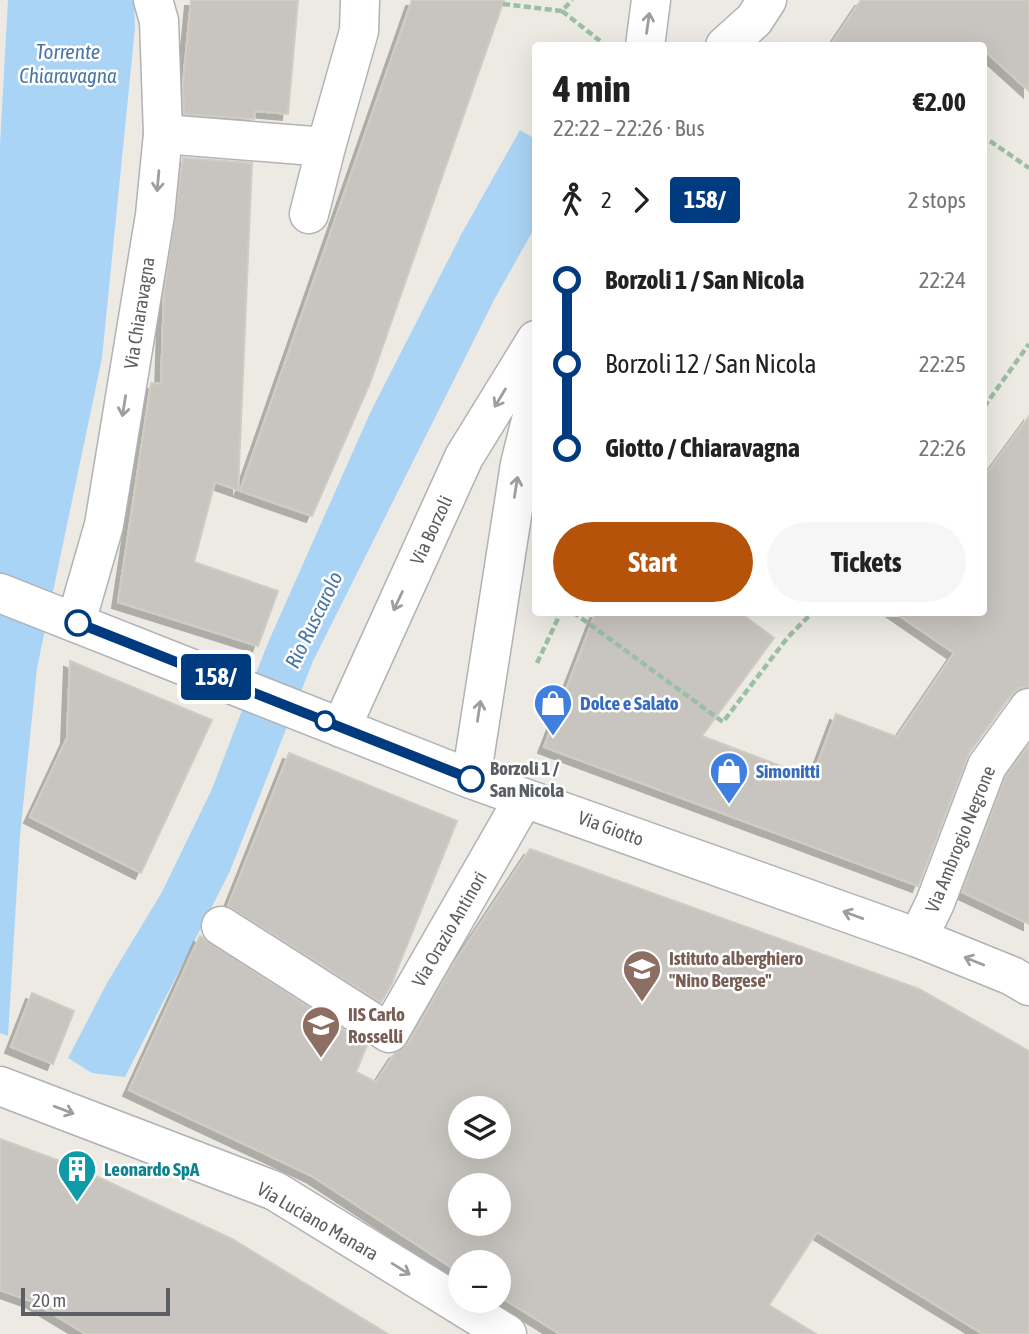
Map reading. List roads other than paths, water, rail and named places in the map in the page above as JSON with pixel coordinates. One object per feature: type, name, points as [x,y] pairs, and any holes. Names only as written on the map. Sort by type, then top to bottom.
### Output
[{"type":"main road","name":"Via Chiaravagna","points":[[70,620],[104,525],[155,215],[163,134],[159,21],[153,0]]},
{"type":"main road","points":[[309,214],[359,31],[360,0]]},
{"type":"main road","points":[[646,42],[651,0]]},
{"type":"main road","points":[[729,42],[754,20],[767,0]]},
{"type":"main road","points":[[163,134],[326,148]]},
{"type":"main road","name":"Via Borzoli","points":[[341,728],[464,457],[532,346]]},
{"type":"main road","points":[[471,779],[520,464],[532,416]]},
{"type":"main road","name":"Via Giotto","points":[[0,593],[471,779],[918,938],[1012,976],[1029,986]]},
{"type":"main road","name":"Via Ambrogio Negrone","points":[[918,938],[935,903],[987,766],[1029,708]]},
{"type":"main road","name":"Via Orazio Antinori","points":[[221,926],[389,1033],[524,798]]},
{"type":"main road","name":"Via Luciano Manara","points":[[0,1086],[275,1191],[507,1334]]},
{"type":"water","name":"Torrente Chiaravagna","points":[[8,0],[134,0],[135,28],[102,358],[37,668],[20,836],[8,1036],[0,1033],[0,145]]},
{"type":"water","name":"Rio Ruscarolo","points":[[520,130],[532,137],[532,232],[494,300],[313,661],[230,871],[125,1077],[92,1073],[68,1058],[107,983],[162,892],[212,789],[267,645],[371,411],[462,233]]},
{"type":"place","name":"Dolce e Salato","points":[[553,737]]},
{"type":"place","name":"Borzoli 1 / San Nicola","points":[[471,779]]},
{"type":"place","name":"Simonitti","points":[[729,805]]},
{"type":"place","name":"Istituto alberghiero \"Nino Bergese\"","points":[[642,1003]]},
{"type":"place","name":"IIS Carlo Rosselli","points":[[321,1059]]},
{"type":"place","name":"Leonardo SpA","points":[[77,1203]]}]
